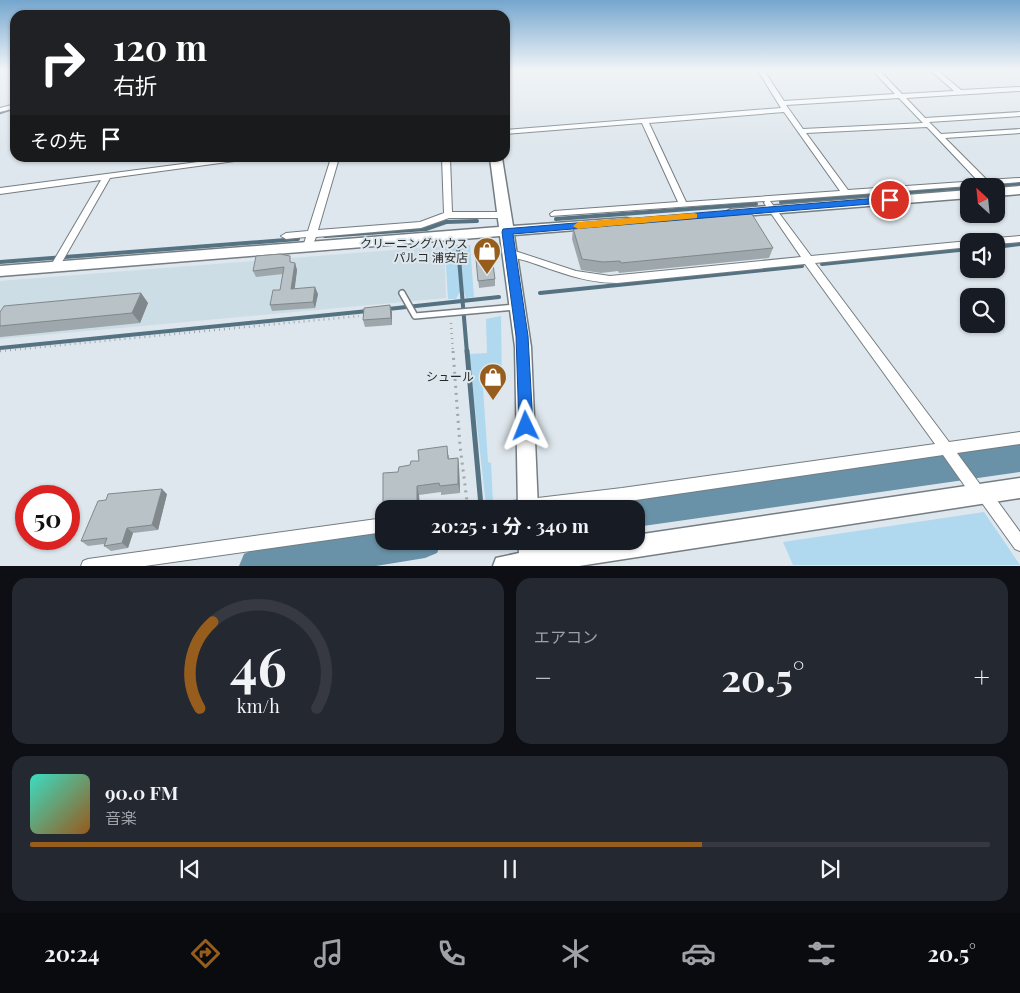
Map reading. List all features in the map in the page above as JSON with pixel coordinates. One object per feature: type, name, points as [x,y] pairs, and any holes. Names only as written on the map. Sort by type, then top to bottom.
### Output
[{"type":"street","points":[[777,95],[846,193]]},
{"type":"street","points":[[782,103],[910,95]]},
{"type":"street","points":[[901,96],[981,178]]},
{"type":"street","points":[[510,132],[786,110]]},
{"type":"street","points":[[802,132],[1020,114]]},
{"type":"street","points":[[645,121],[684,204]]},
{"type":"street","points":[[939,136],[1020,131]]},
{"type":"street","points":[[0,192],[215,162]]},
{"type":"street","points":[[311,240],[334,162]]},
{"type":"street","points":[[446,162],[448,215]]},
{"type":"street","points":[[497,162],[523,347],[528,500]]},
{"type":"street","points":[[58,261],[106,178]]},
{"type":"street","points":[[1005,181],[1020,180]]},
{"type":"street","points":[[0,271],[58,261],[311,240],[507,232],[769,204],[846,193],[960,184]]},
{"type":"street","points":[[1005,191],[1020,190]]},
{"type":"street","points":[[554,214],[684,204],[769,204],[960,194]]},
{"type":"street","points":[[769,204],[949,453],[1020,544]]},
{"type":"street","points":[[286,236],[311,240],[421,225],[448,215],[504,215]]},
{"type":"street","points":[[1005,240],[1020,239]]},
{"type":"street","points":[[511,254],[527,256],[562,271],[598,280],[960,245]]},
{"type":"street","points":[[583,500],[949,453],[1020,438]]},
{"type":"street","points":[[504,566],[530,556],[976,488],[1020,488]]},
{"type":"street","points":[[88,566],[375,526]]},
{"type":"lane","points":[[402,293],[414,316],[518,307]]},
{"type":"path","points":[[0,351],[359,316]]},
{"type":"path","points":[[451,323],[460,446],[467,500]]},
{"type":"shaded area","points":[[470,245],[474,297],[466,298],[464,293],[459,293],[456,299],[448,299],[445,247]]},
{"type":"shaded area","points":[[444,246],[446,298],[0,339],[0,281]]},
{"type":"shaded area","points":[[501,316],[502,386],[483,388],[488,462],[491,463],[493,500],[485,500],[469,354],[487,353],[486,319]]},
{"type":"shaded area","points":[[984,512],[1020,565],[793,565],[783,542]]},
{"type":"building","points":[[750,211],[773,248],[621,263],[620,261],[603,262],[582,259],[573,228],[608,226],[607,222]]},
{"type":"building","points":[[280,254],[290,256],[290,262],[295,263],[291,289],[315,287],[313,302],[270,305],[273,290],[280,290],[284,267],[253,271],[256,256]]},
{"type":"building","points":[[492,257],[495,279],[478,281],[476,259]]},
{"type":"building","points":[[141,293],[132,313],[0,326],[0,312],[4,306]]},
{"type":"building","points":[[390,305],[391,318],[363,320],[364,308]]},
{"type":"building","points":[[447,446],[448,459],[458,458],[458,484],[440,486],[439,483],[417,486],[417,500],[383,500],[383,473],[398,472],[399,467],[410,465],[411,461],[419,461],[418,450]]},
{"type":"building","points":[[162,489],[152,525],[127,528],[122,543],[104,546],[107,538],[81,541],[98,501],[106,500],[108,494]]},
{"type":"waterway","points":[[0,113],[10,110]]},
{"type":"waterway","points":[[1005,185],[1020,184]]},
{"type":"waterway","points":[[923,191],[960,189]]},
{"type":"waterway","points":[[781,202],[940,190]]},
{"type":"waterway","points":[[556,219],[756,204]]},
{"type":"waterway","points":[[325,236],[426,229],[446,222],[477,221]]},
{"type":"waterway","points":[[0,262],[298,239]]},
{"type":"waterway","points":[[1005,246],[1020,244]]},
{"type":"waterway","points":[[458,247],[463,301]]},
{"type":"waterway","points":[[822,264],[960,250]]},
{"type":"waterway","points":[[540,293],[802,266]]},
{"type":"waterway","points":[[463,301],[499,297]]},
{"type":"waterway","points":[[388,309],[463,301]]},
{"type":"waterway","points":[[463,301],[467,353]]},
{"type":"waterway","points":[[0,348],[368,311]]},
{"type":"waterway","points":[[467,351],[480,500]]},
{"type":"waterway","points":[[645,510],[1020,458]]},
{"type":"waterway","points":[[256,566],[375,548]]},
{"type":"slow traffic","points":[[578,226],[694,216]]},
{"type":"place","name":"クリーニングハウス パルコ 浦安店","points":[[487,275]]},
{"type":"place","name":"シュール","points":[[493,401]]},
{"type":"route","points":[[526,426],[521,324],[507,232],[890,200]]}]
